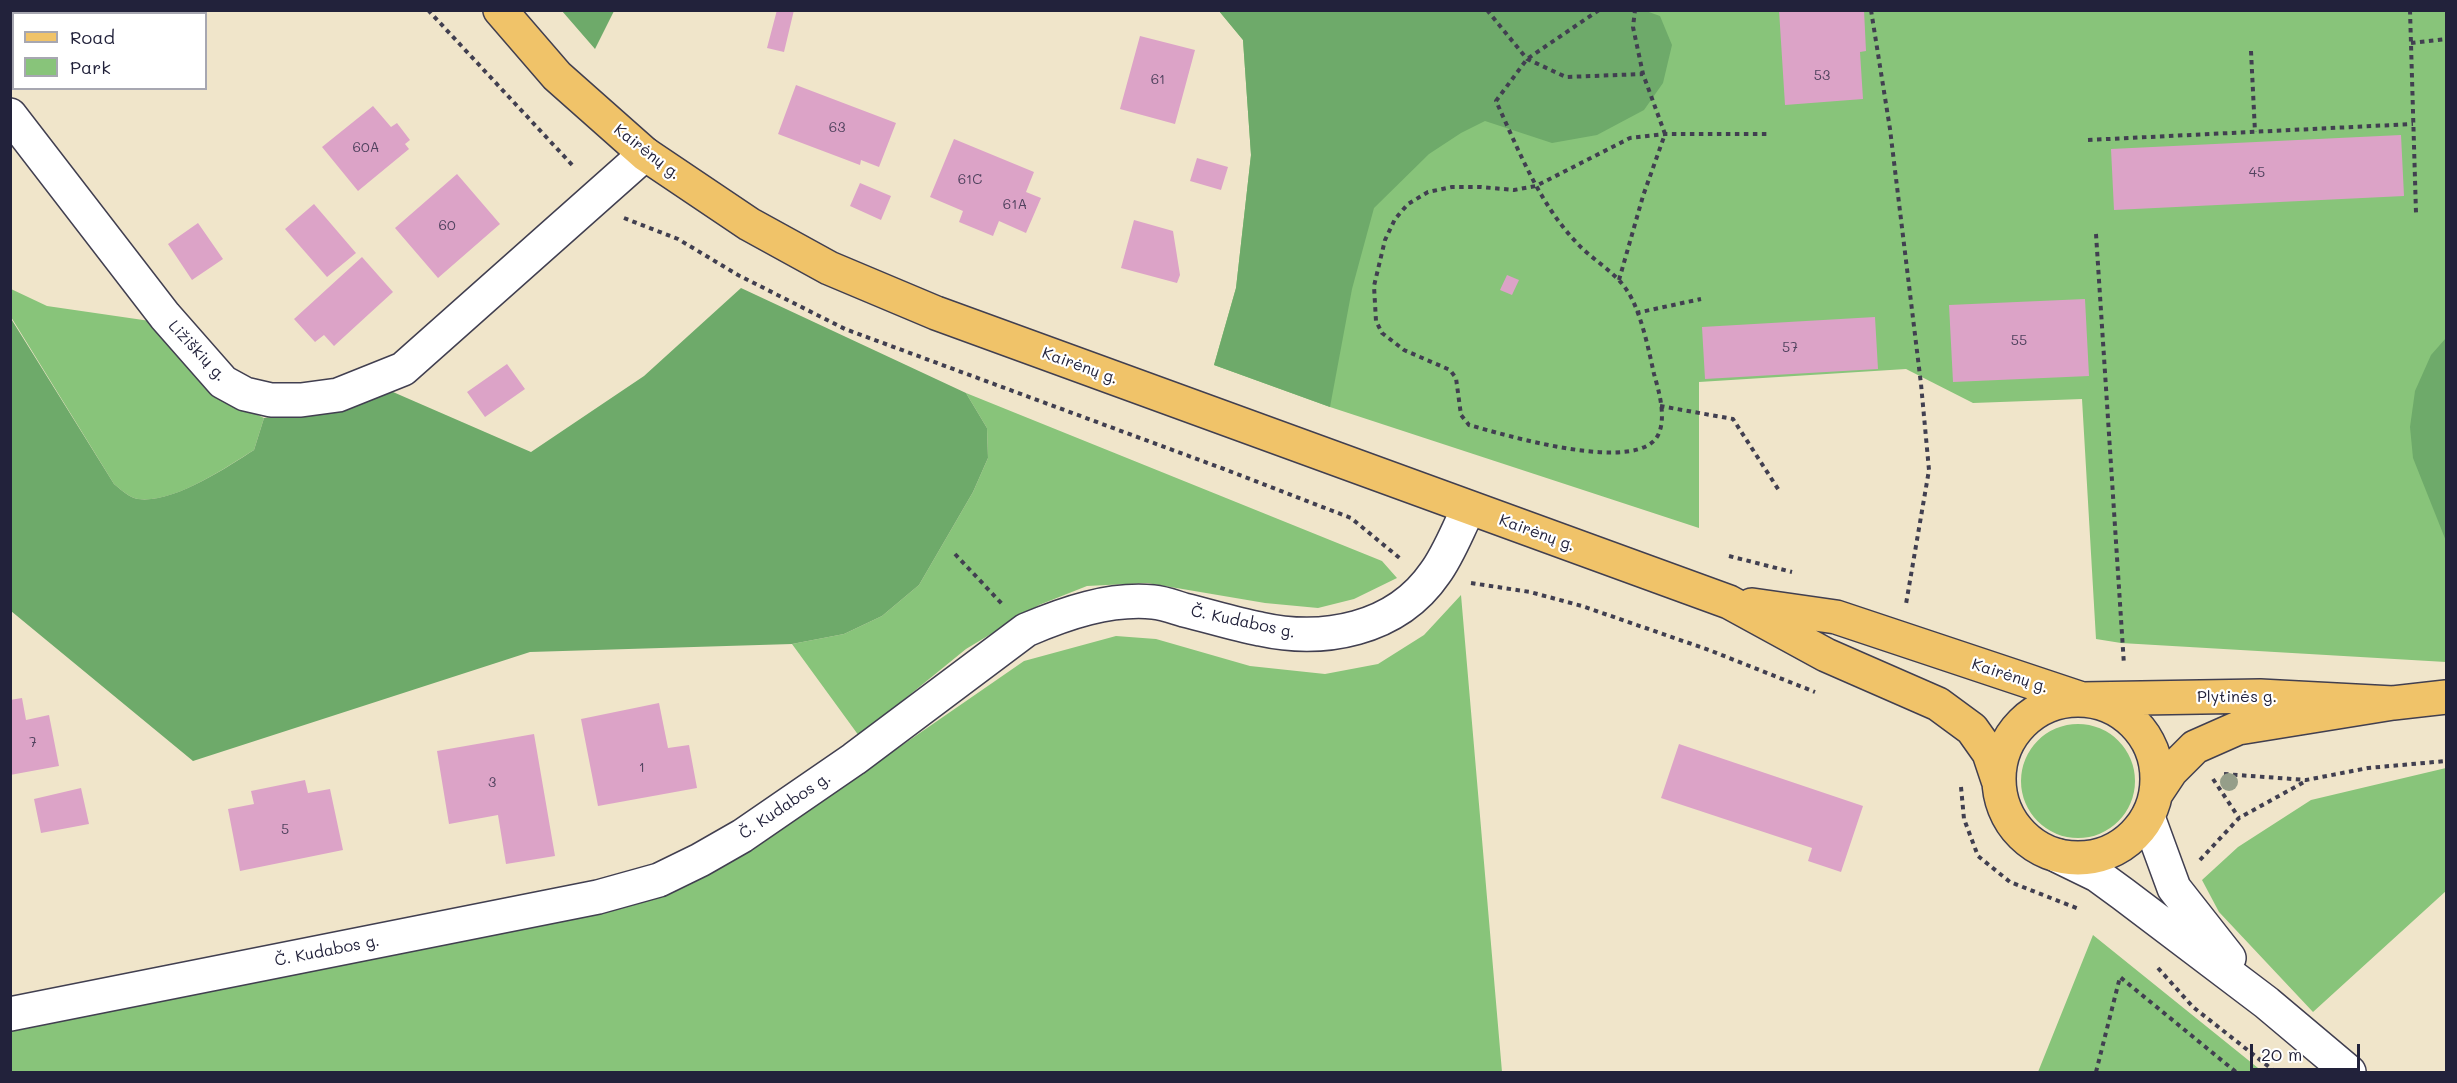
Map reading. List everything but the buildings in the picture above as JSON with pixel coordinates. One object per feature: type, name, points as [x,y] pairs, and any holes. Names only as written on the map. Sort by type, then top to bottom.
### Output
[{"type":"main road","name":"Kairėnų g.","points":[[500,10],[557,76],[645,154],[749,224],[829,268],[936,313],[1730,602],[1826,655],[1938,704],[1972,729],[1989,753],[1998,780]]},
{"type":"main road","name":"Kairėnų g.","points":[[1730,602],[1836,617],[2082,699]]},
{"type":"main road","name":"Plytinės g.","points":[[2082,699],[2260,696],[2393,703]]},
{"type":"main road","name":"Plytinės g.","points":[[2153,805],[2171,771],[2195,747],[2238,728],[2393,703],[2446,697]]},
{"type":"main road","points":[[2082,699],[2108,705],[2131,719],[2148,740],[2157,765],[2153,805],[2132,838],[2110,852],[2085,859],[2058,856],[2034,846],[2015,828],[2003,806],[1998,780],[2002,755],[2014,731],[2033,714],[2056,703],[2082,699]]},
{"type":"street","name":"Ližiškių g.","points":[[10,115],[165,316],[223,382],[245,394],[271,400],[301,400],[338,395],[403,369],[645,154]]},
{"type":"street","name":"Č. Kudabos g.","points":[[10,1014],[598,897],[658,880],[700,860],[751,829],[854,759],[1026,630],[1063,615],[1122,602],[1155,602],[1261,630],[1299,636],[1342,633],[1378,620],[1410,602],[1436,573],[1469,508]]},
{"type":"street","points":[[2153,805],[2174,888],[2212,938],[2267,1003]]},
{"type":"street","points":[[2058,856],[2097,875],[2123,894],[2267,1003],[2349,1072]]},
{"type":"path","points":[[428,10],[626,220],[678,239],[738,275],[845,329],[1224,468],[1352,518],[1402,560],[1436,573],[1478,584],[1530,592],[1582,606],[1709,650],[1819,694]]},
{"type":"path","points":[[1487,10],[1527,59],[1566,77],[1643,74]]},
{"type":"path","points":[[1599,10],[1527,59],[1496,101],[1536,186],[1576,242],[1619,280],[1629,293],[1649,354],[1659,394],[1659,434],[1650,444],[1627,451],[1601,453],[1558,448],[1469,425],[1461,416],[1456,378],[1450,370],[1404,350],[1382,333],[1376,321],[1374,286],[1385,240],[1395,219],[1408,204],[1428,192],[1452,187],[1514,190],[1536,186],[1630,138],[1665,134],[1769,134]]},
{"type":"path","points":[[1619,280],[1643,196],[1665,134],[1643,74],[1633,27],[1635,10]]},
{"type":"path","points":[[1871,10],[1890,129],[1922,384],[1929,470],[1905,610]]},
{"type":"path","points":[[2410,10],[2416,213]]},
{"type":"path","points":[[2411,43],[2446,39]]},
{"type":"path","points":[[2251,51],[2255,132]]},
{"type":"path","points":[[2088,140],[2413,124]]},
{"type":"path","points":[[2096,234],[2124,666]]},
{"type":"path","points":[[1636,313],[1701,299]]},
{"type":"path","points":[[1660,406],[1733,419],[1780,492]]},
{"type":"path","points":[[955,554],[1026,630]]},
{"type":"path","points":[[2220,773],[2306,780],[2368,768],[2446,761]]},
{"type":"path","points":[[2174,888],[2239,818],[2306,780]]},
{"type":"path","points":[[1960,784],[1964,819],[1978,856],[2010,882],[2087,911]]},
{"type":"path","points":[[2156,965],[2193,1007],[2273,1070]]},
{"type":"path","points":[[2096,1072],[2120,977],[2236,1072]]},
{"type":"green space","points":[[562,11],[614,11],[595,49]]},
{"type":"green space","points":[[1219,11],[2446,11],[2446,662],[2121,643],[2096,639],[2082,399],[1973,403],[1906,369],[1699,382],[1699,528],[1330,407],[1214,365],[1236,288],[1251,155],[1243,40]]},
{"type":"green space","points":[[1219,11],[1646,11],[1660,16],[1672,45],[1663,83],[1644,110],[1597,135],[1552,143],[1485,121],[1461,133],[1429,154],[1374,208],[1352,289],[1330,407],[1214,365],[1236,288],[1251,155],[1243,40]]},
{"type":"green space","points":[[741,288],[966,393],[987,428],[988,458],[973,492],[919,585],[882,616],[844,634],[792,644],[530,652],[193,761],[11,611],[10,317],[114,484],[135,498],[152,499],[167,496],[198,483],[254,450],[264,418],[350,406],[393,392],[531,452],[644,376]]},
{"type":"green space","points":[[11,289],[47,306],[150,321],[223,398],[264,418],[254,450],[198,483],[167,496],[138,499],[125,493],[114,484],[11,317]]},
{"type":"green space","points":[[2446,338],[2446,541],[2413,458],[2410,427],[2415,391],[2431,355]]},
{"type":"green space","points":[[966,393],[1382,561],[1397,578],[1354,599],[1318,608],[1265,603],[1147,583],[1087,586],[1039,605],[966,649],[859,736],[792,644],[844,634],[882,616],[919,585],[973,492],[988,458],[987,428]]},
{"type":"green space","points":[[1461,595],[1502,1072],[11,1072],[10,1030],[597,909],[749,851],[1024,661],[1116,636],[1156,639],[1250,666],[1325,674],[1378,664],[1424,635]]},
{"type":"green space","points":[[2078,724],[2100,728],[2118,741],[2131,759],[2135,781],[2131,803],[2118,821],[2100,834],[2078,838],[2056,834],[2038,821],[2025,803],[2021,781],[2025,759],[2038,741],[2056,728]]},
{"type":"green space","points":[[2446,768],[2446,891],[2313,1012],[2219,912],[2202,880],[2238,847],[2311,800]]},
{"type":"green space","points":[[2093,935],[2263,1072],[2038,1072]]}]
